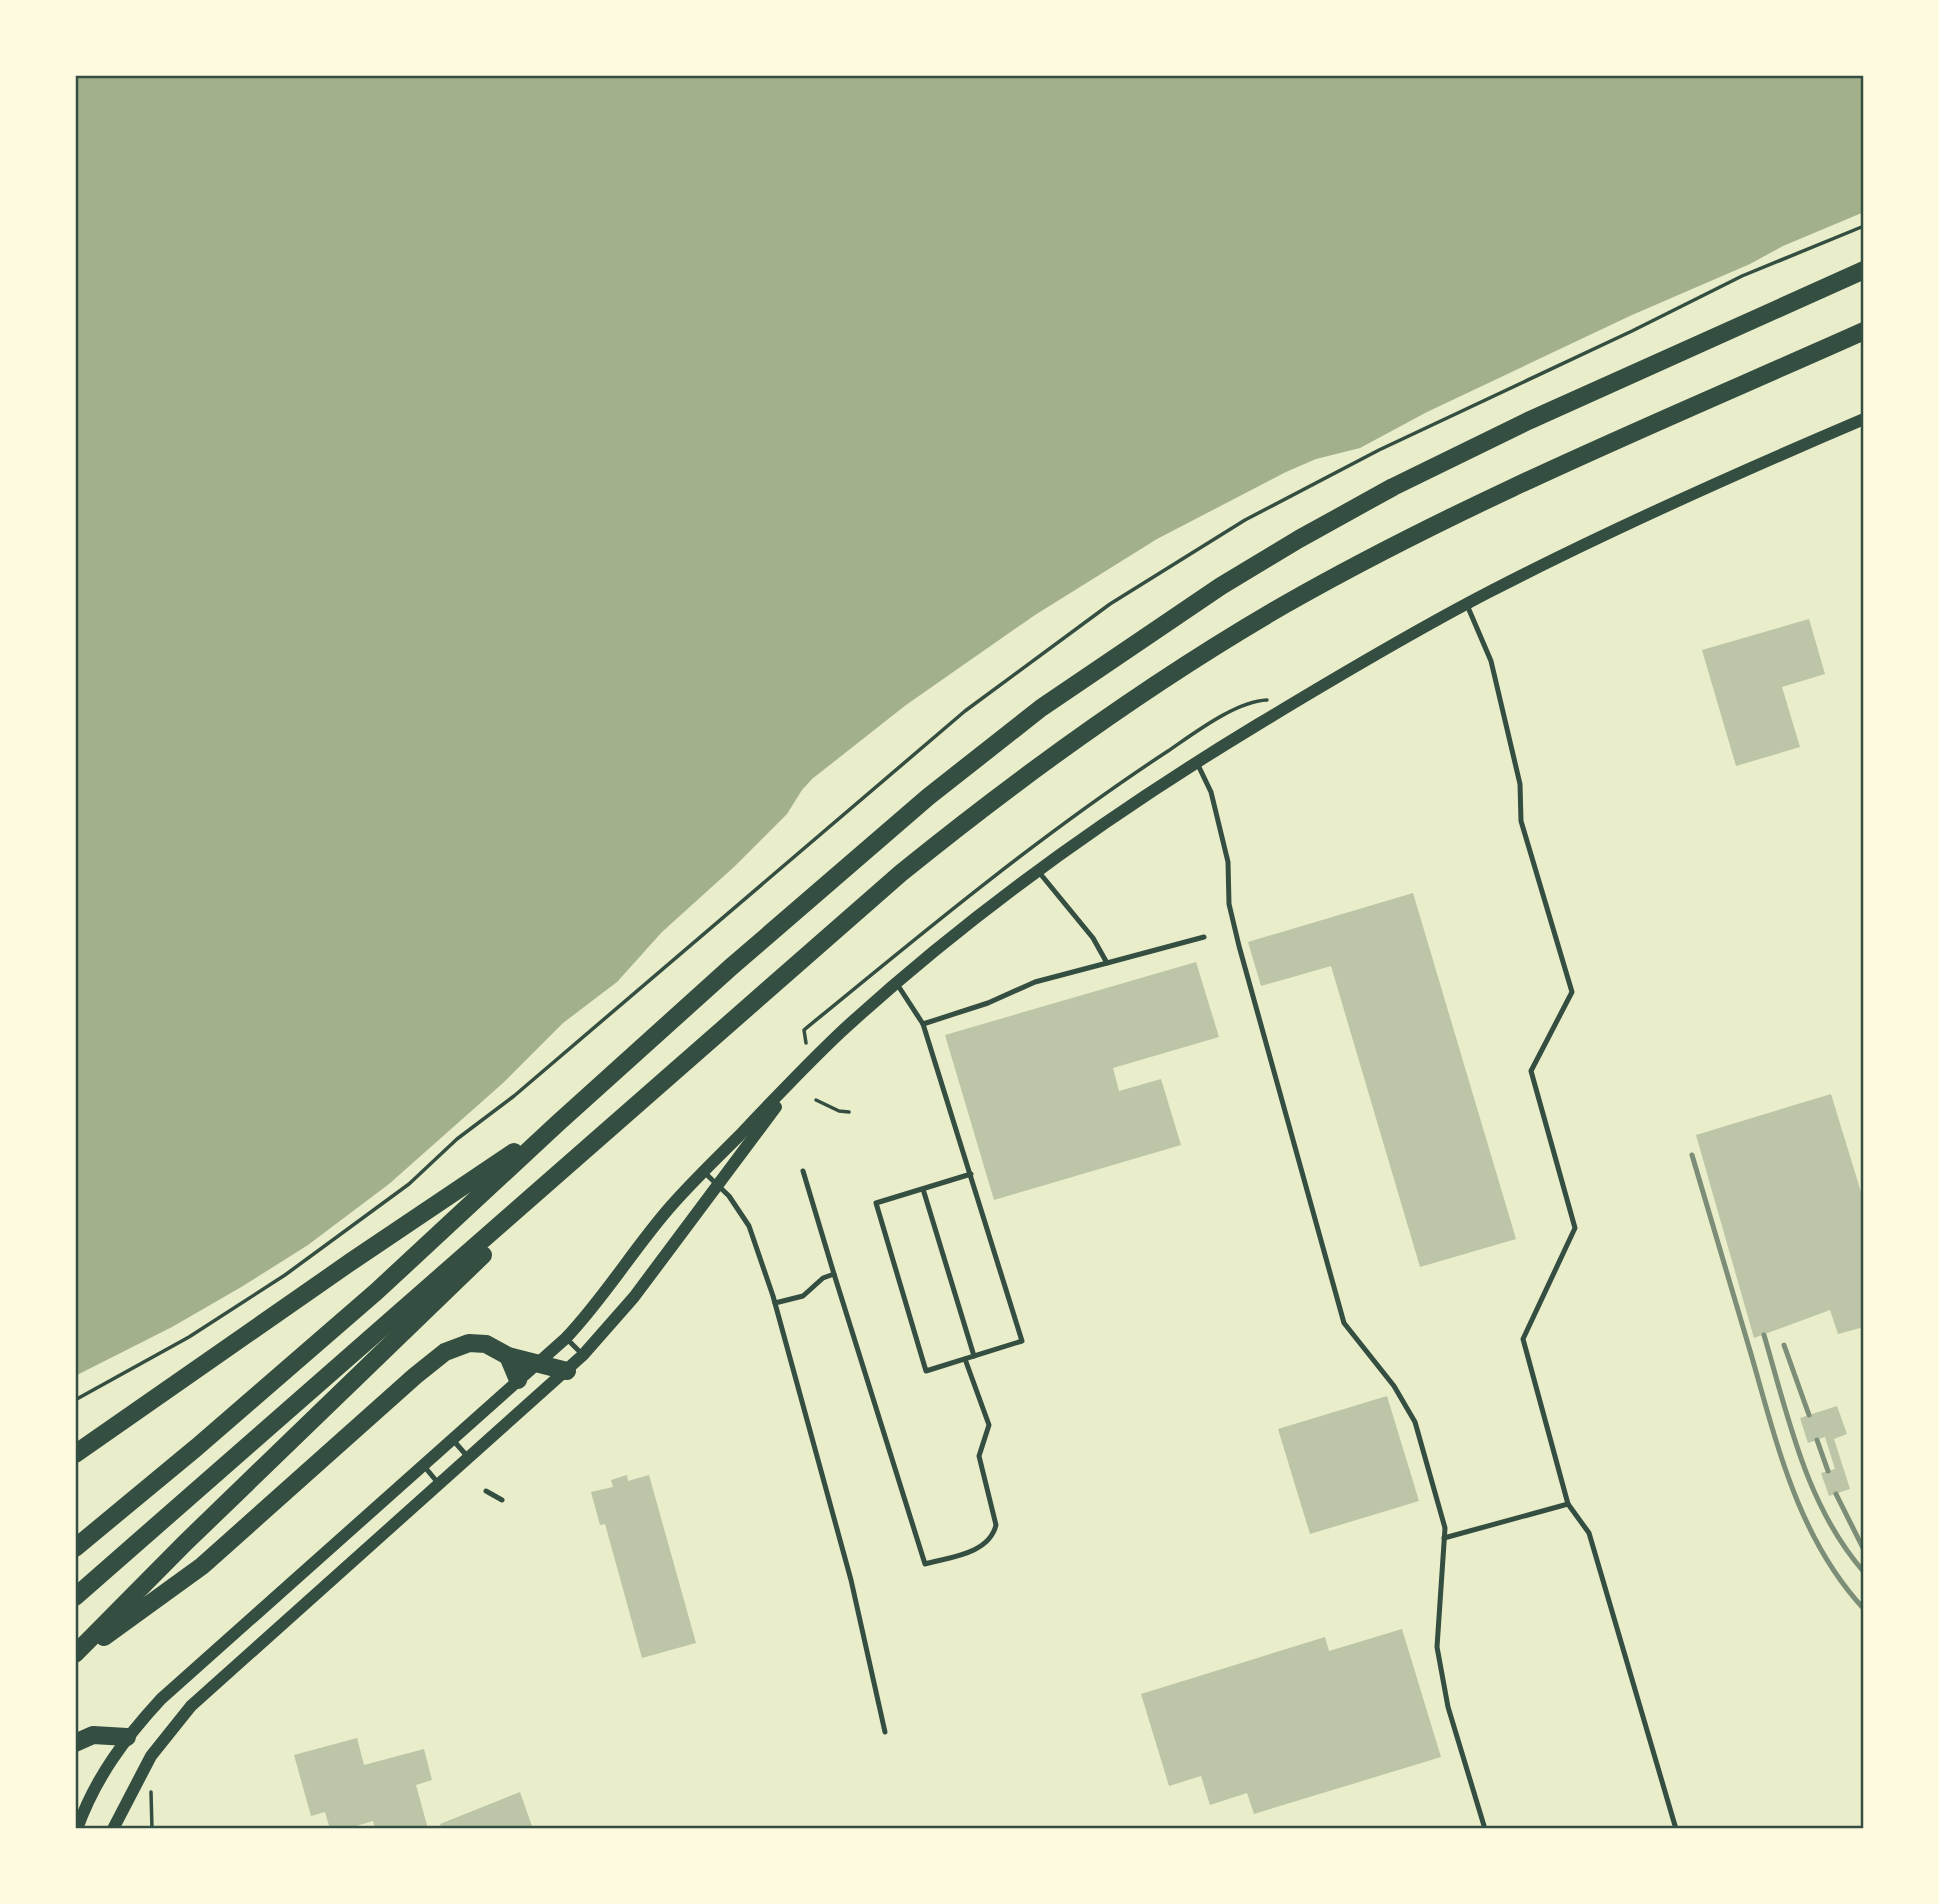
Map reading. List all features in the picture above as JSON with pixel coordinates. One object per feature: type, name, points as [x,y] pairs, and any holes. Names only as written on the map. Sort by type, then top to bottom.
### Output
[{"type":"highway","points":[[75,1548],[197,1447],[377,1291],[730,967],[928,797],[1033,713],[1180,612],[1299,539],[1439,464],[1864,270]]},
{"type":"highway","points":[[75,1597],[901,873],[1102,720],[1190,662],[1296,599],[1444,521],[1864,331]]},
{"type":"highway","points":[[75,1655],[185,1543],[639,1104]]},
{"type":"highway","points":[[75,1454],[352,1261],[558,1123]]},
{"type":"highway","points":[[75,1655],[202,1566],[445,1352],[461,1345],[477,1343],[492,1346],[508,1356],[566,1371]]},
{"type":"highway","points":[[508,1356],[518,1380]]},
{"type":"highway","points":[[75,1743],[93,1735],[127,1737]]},
{"type":"street","points":[[77,1829],[104,1771],[127,1737],[179,1682],[565,1339],[588,1315],[669,1208],[810,1062],[896,983],[1038,871],[1128,807],[1301,698],[1467,604],[1648,513],[1864,419]]},
{"type":"street","points":[[113,1829],[141,1772],[180,1718],[583,1355],[634,1297],[810,1062]]},
{"type":"lane","points":[[1467,604],[1491,661],[1520,784],[1521,821],[1572,992],[1531,1071],[1575,1228],[1523,1339],[1568,1504],[1589,1533],[1676,1829]]},
{"type":"lane","points":[[1197,762],[1210,792],[1228,862],[1229,904],[1239,946],[1344,1323],[1394,1386],[1415,1422],[1445,1528],[1437,1647],[1448,1707],[1485,1829]]},
{"type":"lane","points":[[1038,871],[1093,938],[1107,963]]},
{"type":"lane","points":[[923,1024],[988,1003],[1035,982],[1204,937]]},
{"type":"lane","points":[[896,983],[923,1024],[971,1174],[1023,1340],[926,1371],[876,1203],[971,1174]]},
{"type":"lane","points":[[803,1171],[925,1564],[981,1546],[994,1534],[996,1525],[979,1456],[989,1426],[965,1359]]},
{"type":"lane","points":[[704,1172],[739,1209],[749,1226],[775,1303],[851,1580],[885,1732]]},
{"type":"lane","points":[[923,1189],[974,1356]]},
{"type":"lane","points":[[775,1303],[803,1296],[823,1278],[834,1274]]},
{"type":"lane","points":[[565,1339],[583,1355]]},
{"type":"lane","points":[[453,1439],[469,1459]]},
{"type":"lane","points":[[423,1465],[439,1486]]},
{"type":"lane","points":[[486,1491],[502,1500]]},
{"type":"lane","points":[[1444,1538],[1568,1504]]},
{"type":"path","points":[[75,1401],[189,1337],[236,1307],[403,1189],[457,1139],[506,1103],[965,711],[1110,604],[1245,520],[1379,450],[1742,276],[1864,226]]},
{"type":"path","points":[[816,1100],[839,1111],[849,1112]]},
{"type":"path","points":[[152,1786],[152,1829]]},
{"type":"shaded area","points":[[75,75],[1864,75],[1864,212],[1632,315],[1427,412],[1360,448],[1316,459],[1286,472],[1157,539],[1035,615],[906,705],[812,779],[787,814],[735,866],[662,932],[617,982],[563,1023],[503,1083],[389,1184],[308,1245],[243,1286],[172,1327],[75,1376]]},
{"type":"building","points":[[1809,619],[1825,674],[1782,687],[1800,747],[1736,766],[1702,650]]},
{"type":"building","points":[[1413,893],[1516,1239],[1420,1267],[1331,966],[1261,986],[1248,942]]},
{"type":"building","points":[[1196,962],[1219,1037],[1113,1068],[1119,1091],[1161,1079],[1181,1145],[994,1200],[945,1035]]},
{"type":"building","points":[[1831,1094],[1864,1202],[1864,1327],[1838,1334],[1830,1310],[1754,1338],[1696,1135]]},
{"type":"building","points":[[1387,1396],[1419,1501],[1310,1534],[1278,1429]]},
{"type":"building","points":[[1837,1406],[1847,1434],[1834,1439],[1850,1489],[1829,1496],[1821,1473],[1835,1469],[1825,1437],[1808,1443],[1800,1418]]},
{"type":"building","points":[[627,1475],[628,1481],[649,1475],[696,1643],[642,1658],[605,1524],[600,1525],[591,1492],[613,1487],[611,1480]]},
{"type":"building","points":[[1402,1629],[1441,1757],[1254,1814],[1247,1793],[1210,1805],[1201,1776],[1169,1786],[1141,1694],[1325,1637],[1329,1651]]},
{"type":"building","points":[[357,1738],[364,1765],[424,1749],[432,1780],[416,1785],[428,1829],[375,1829],[373,1821],[346,1829],[330,1829],[325,1812],[311,1816],[294,1755]]},
{"type":"building","points":[[520,1792],[533,1829],[442,1829],[440,1824]]},
{"type":"railway","points":[[1692,1155],[1792,1489],[1822,1552],[1864,1609]]},
{"type":"railway","points":[[1764,1335],[1791,1428],[1813,1489],[1827,1519],[1864,1572]]},
{"type":"railway","points":[[1784,1345],[1809,1415]]},
{"type":"railway","points":[[1817,1440],[1828,1471]]},
{"type":"railway","points":[[1836,1494],[1864,1550]]}]
